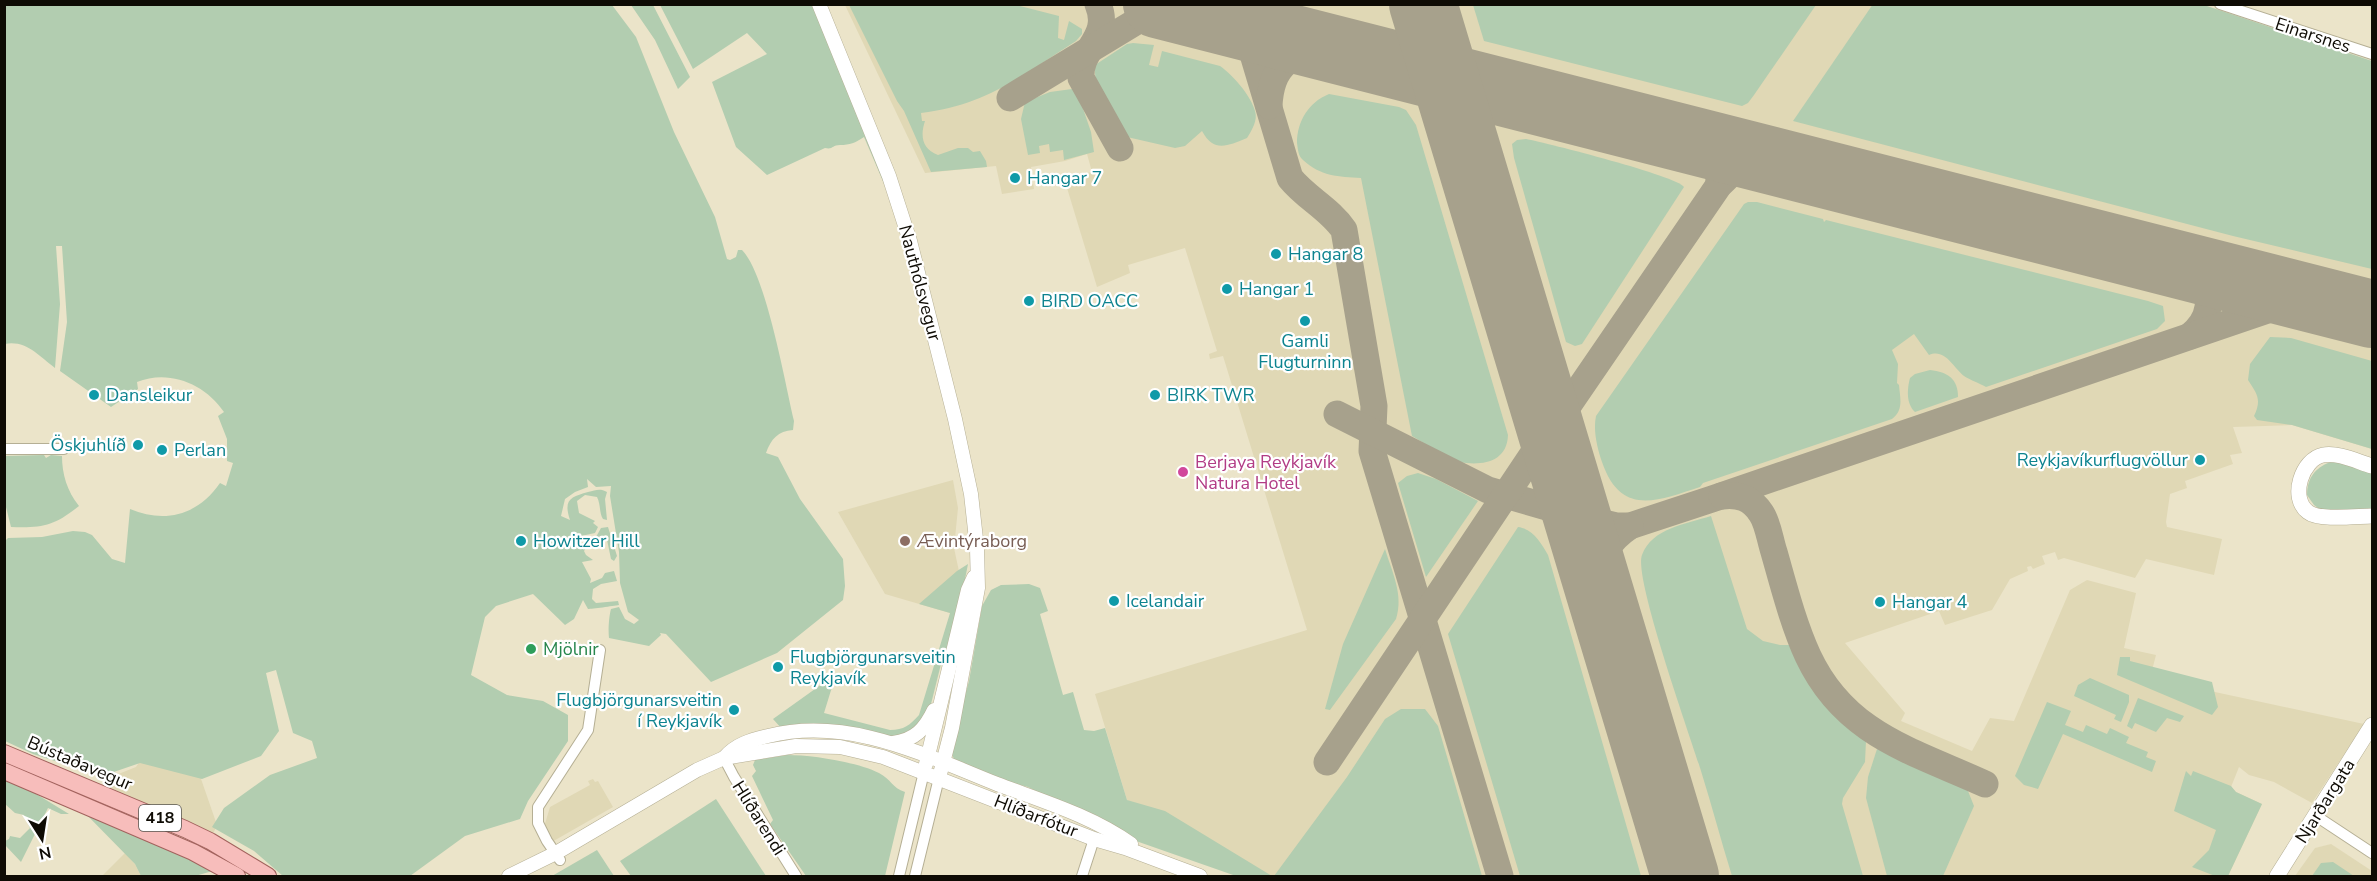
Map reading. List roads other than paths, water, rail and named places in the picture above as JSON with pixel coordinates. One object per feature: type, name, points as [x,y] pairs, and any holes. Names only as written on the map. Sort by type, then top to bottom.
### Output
[{"type":"main road","points":[[2373,466],[2340,456],[2325,454],[2318,456],[2309,462],[2304,471],[2300,482],[2299,497],[2305,509],[2314,515],[2373,516]]},
{"type":"main road","name":"Njarðargata","points":[[2277,876],[2373,725]]},
{"type":"main road","name":"Bústaðavegur","points":[[4,753],[185,829],[233,854],[268,876]]},
{"type":"main road","name":"Bústaðavegur","points":[[4,771],[193,852],[237,876]]},
{"type":"street","name":"Nauthólsvegur","points":[[819,4],[889,176],[910,241],[969,481],[977,548],[976,600],[952,728],[939,778]]},
{"type":"street","name":"Einarsnes","points":[[2220,4],[2373,54]]},
{"type":"street","points":[[4,449],[64,449]]},
{"type":"street","name":"Nauthólsvegur","points":[[924,772],[968,590],[976,573]]},
{"type":"street","points":[[558,856],[538,823],[538,807],[588,730],[600,650]]},
{"type":"street","points":[[891,743],[906,740],[921,732],[944,693]]},
{"type":"street","name":"Hlíðarfótur","points":[[724,758],[732,749],[774,734],[799,731],[851,733],[891,743],[928,756],[1090,821],[1149,856]]},
{"type":"street","name":"Hlíðarfótur","points":[[724,758],[777,748],[818,745],[861,751],[924,772],[1094,838],[1200,876]]},
{"type":"street","points":[[527,876],[614,819],[697,770],[724,758]]},
{"type":"street","name":"Hlíðarendi","points":[[724,758],[796,876]]},
{"type":"street","points":[[899,876],[924,772]]},
{"type":"street","points":[[915,876],[939,778]]},
{"type":"street","points":[[2316,816],[2373,853]]},
{"type":"street","points":[[1082,876],[1094,838]]},
{"type":"street","points":[[509,876],[558,856]]},
{"type":"place","name":"Hangar 7","points":[[1015,178]]},
{"type":"place","name":"Hangar 8","points":[[1276,254]]},
{"type":"place","name":"Hangar 1","points":[[1227,289]]},
{"type":"place","name":"BIRD OACC","points":[[1029,301]]},
{"type":"place","name":"Gamli Flugturninn","points":[[1305,321]]},
{"type":"place","name":"Dansleikur","points":[[94,395]]},
{"type":"place","name":"BIRK TWR","points":[[1155,395]]},
{"type":"place","name":"Öskjuhlíð","points":[[138,445]]},
{"type":"place","name":"Perlan","points":[[162,450]]},
{"type":"place","name":"Reykjavíkurflugvöllur","points":[[2200,460]]},
{"type":"place","name":"Berjaya Reykjavík Natura Hotel","points":[[1183,472]]},
{"type":"place","name":"Howitzer Hill","points":[[521,541]]},
{"type":"place","name":"Ævintýraborg","points":[[905,541]]},
{"type":"place","name":"Icelandair","points":[[1114,601]]},
{"type":"place","name":"Hangar 4","points":[[1880,602]]},
{"type":"place","name":"Mjölnir","points":[[531,649]]},
{"type":"place","name":"Flugbjörgunarsveitin Reykjavík","points":[[778,667]]},
{"type":"place","name":"Flugbjörgunarsveitin í Reykjavík","points":[[734,710]]}]
